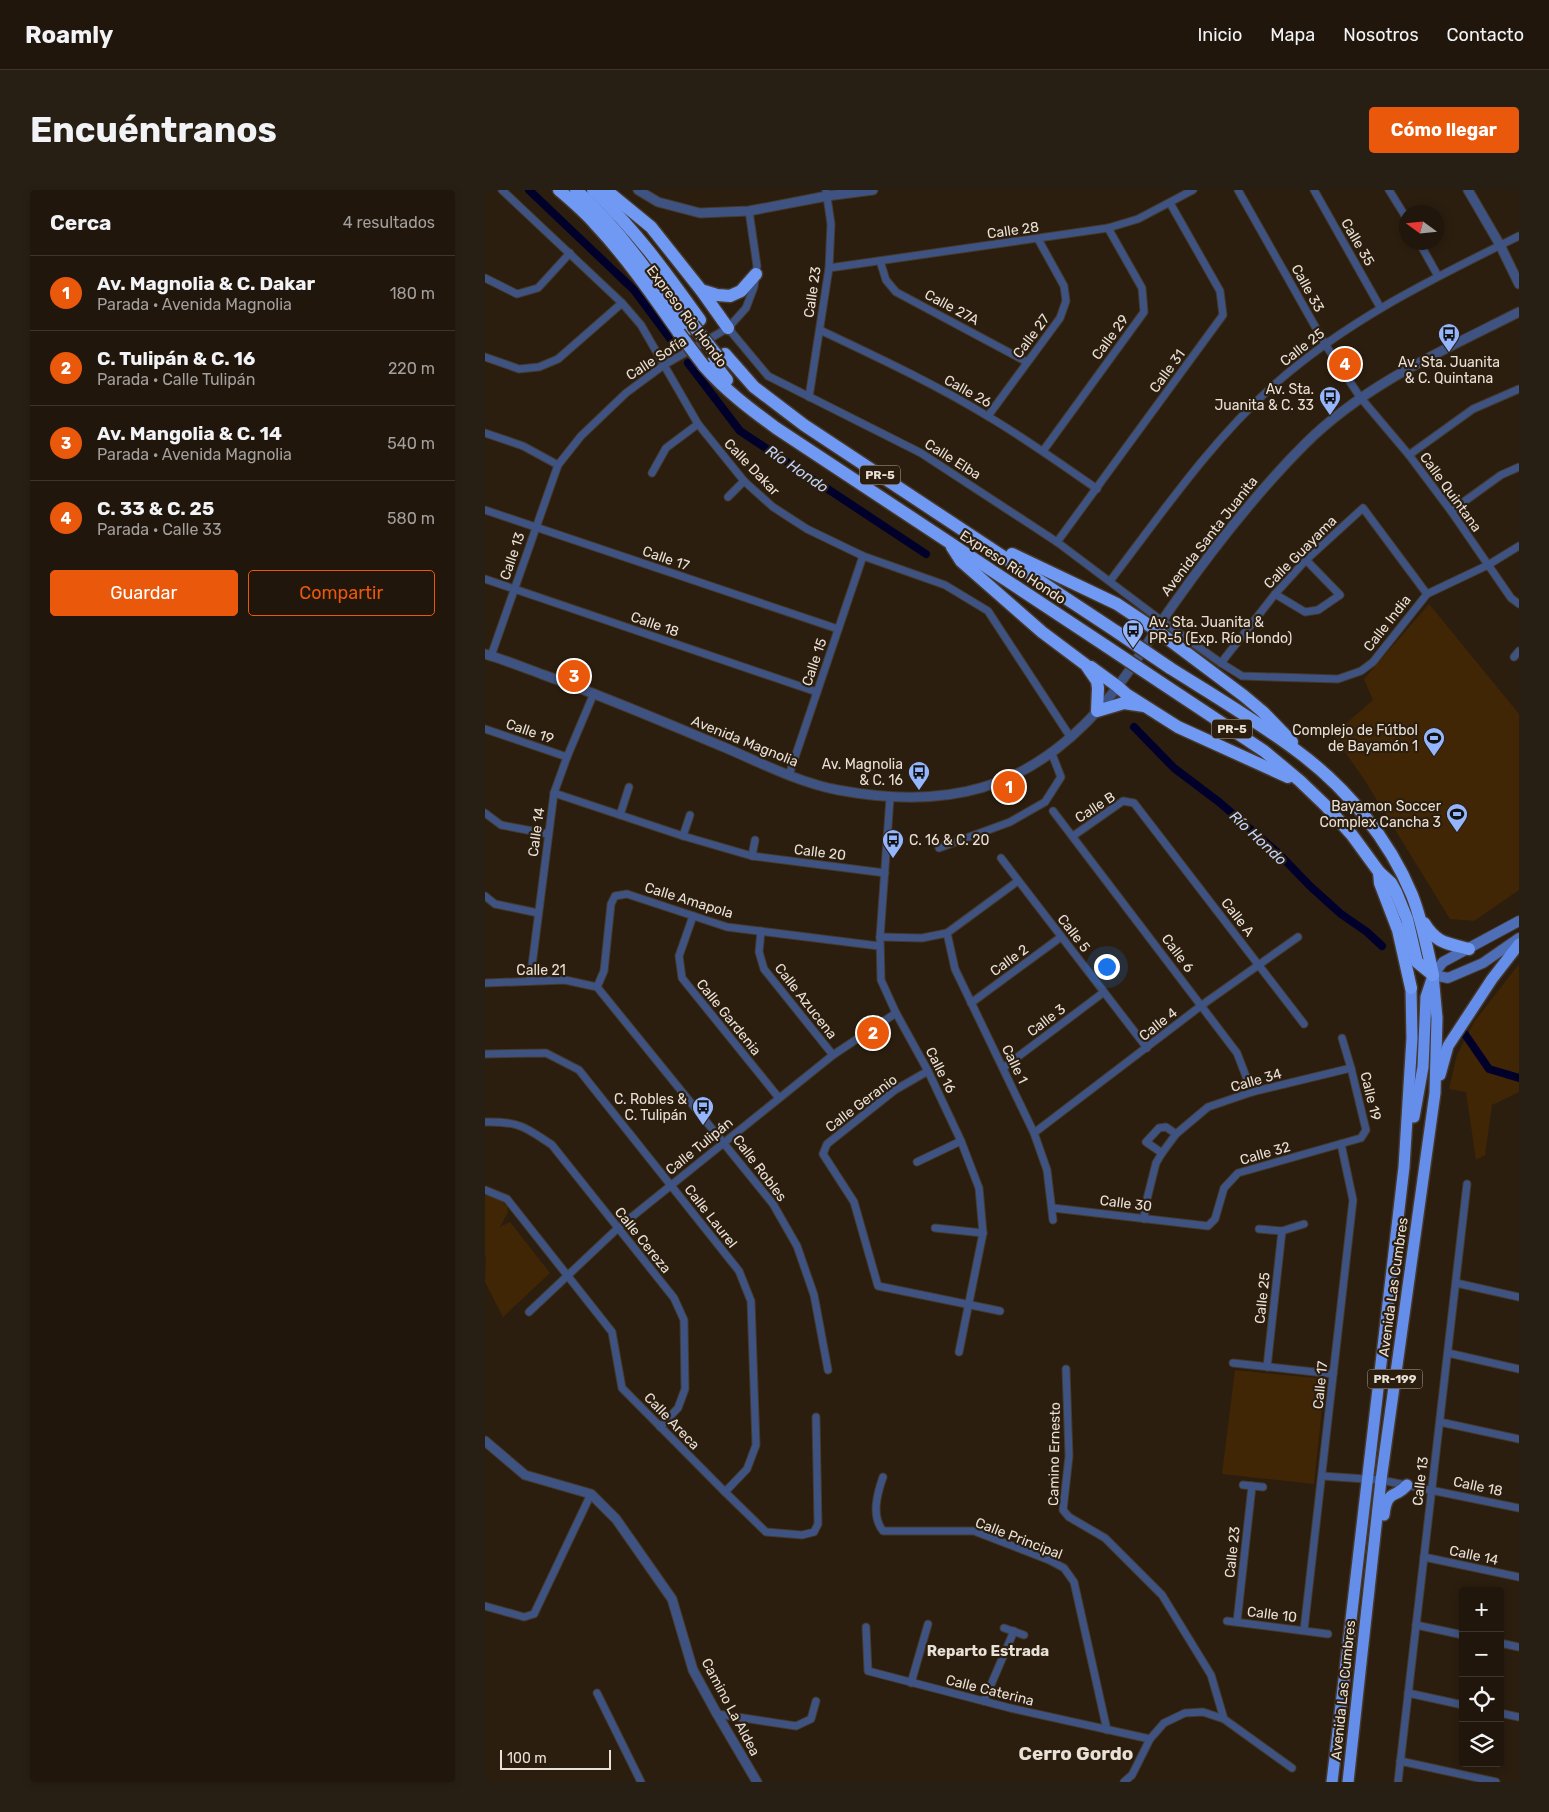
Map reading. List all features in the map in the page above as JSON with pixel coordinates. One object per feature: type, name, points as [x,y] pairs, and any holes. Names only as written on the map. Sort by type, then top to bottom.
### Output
[{"type":"highway","name":"Expreso Río Hondo","points":[[559,190],[595,224],[642,280],[690,327],[715,360],[742,375],[768,399],[803,425],[1297,751],[1333,782],[1349,798],[1375,831],[1404,877],[1419,916],[1433,975]]},
{"type":"highway","points":[[576,190],[623,238],[690,327]]},
{"type":"highway","points":[[585,190],[622,227],[658,273],[690,327]]},
{"type":"highway","name":"Expreso Río Hondo","points":[[593,190],[614,209],[641,240],[690,327],[715,360],[725,388],[759,416],[1247,738],[1300,781],[1326,806],[1379,872],[1403,946],[1411,988]]},
{"type":"highway","points":[[606,190],[651,227],[701,290],[728,328]]},
{"type":"highway","points":[[701,290],[717,295],[730,296],[741,291],[756,274]]},
{"type":"highway","points":[[949,542],[961,561],[1042,632],[1086,666],[1097,681],[1097,711],[1124,703],[1144,706]]},
{"type":"highway","points":[[993,550],[1007,552],[1107,598],[1159,626],[1263,712],[1290,738],[1297,751]]},
{"type":"highway","points":[[1086,666],[1095,668],[1144,706],[1190,733],[1300,781]]},
{"type":"highway","points":[[1379,872],[1391,883],[1407,918],[1417,962],[1433,975],[1426,997],[1423,1067],[1404,1167]]},
{"type":"highway","points":[[1419,916],[1433,936],[1439,940],[1469,949]]},
{"type":"highway","points":[[1435,1093],[1448,1046],[1492,979],[1519,944]]},
{"type":"highway","name":"Avenida Las Cumbres","points":[[1348,1782],[1381,1480],[1435,1093],[1437,1018],[1433,975]]},
{"type":"highway","name":"Avenida Las Cumbres","points":[[1332,1782],[1404,1167],[1412,1038],[1411,988]]},
{"type":"highway","points":[[1369,1590],[1375,1584],[1386,1502],[1390,1496],[1407,1485]]},
{"type":"main road","points":[[1519,921],[1443,962],[1433,975],[1448,978],[1483,963],[1519,938]]},
{"type":"street","name":"Calle Dakar","points":[[502,190],[622,303],[641,325],[698,424],[744,481],[773,507],[807,530],[863,556],[945,585],[988,612],[1071,738]]},
{"type":"street","points":[[638,190],[658,202],[700,212],[749,211],[827,193],[873,190]]},
{"type":"street","name":"Calle 28","points":[[829,268],[1108,228],[1138,219],[1193,190]]},
{"type":"street","name":"Calle 33","points":[[1238,190],[1325,344],[1360,397]]},
{"type":"street","name":"Calle 35","points":[[1314,190],[1381,307]]},
{"type":"street","points":[[1389,190],[1399,206]]},
{"type":"street","points":[[1469,190],[1500,245],[1519,284]]},
{"type":"street","name":"Calle 23","points":[[809,397],[829,268],[831,224],[827,193]]},
{"type":"street","name":"Calle 31","points":[[1057,542],[1223,315],[1220,292],[1170,203]]},
{"type":"street","name":"Calle Sofía","points":[[558,465],[581,436],[626,392],[664,365],[728,328],[746,308],[754,287],[757,266],[749,211]]},
{"type":"street","name":"Calle 29","points":[[1043,451],[1144,312],[1142,288],[1108,228]]},
{"type":"street","name":"Calle 25","points":[[1110,581],[1216,443],[1274,385],[1325,344],[1381,307],[1437,276],[1519,236]]},
{"type":"street","name":"Calle 27","points":[[987,416],[1061,318],[1067,301],[1064,286],[1038,239]]},
{"type":"street","points":[[1423,250],[1437,276]]},
{"type":"street","points":[[485,278],[517,294],[538,288],[570,253]]},
{"type":"street","name":"Calle 27A","points":[[880,262],[885,280],[896,292],[1027,362]]},
{"type":"street","points":[[485,357],[519,369],[539,367],[558,359],[622,303]]},
{"type":"street","name":"Avenida Santa Juanita","points":[[1117,686],[1199,568],[1248,504],[1307,442],[1360,397],[1435,354],[1519,312]]},
{"type":"street","name":"Calle Elba","points":[[728,328],[768,376],[921,453],[1057,542],[1110,581],[1159,626]]},
{"type":"street","name":"Calle 26","points":[[820,330],[892,364],[987,416],[1043,451],[1097,489]]},
{"type":"street","points":[[1409,455],[1473,409],[1519,389]]},
{"type":"street","name":"Calle Quintana","points":[[1360,397],[1409,455],[1511,598],[1519,604]]},
{"type":"street","points":[[651,473],[666,448],[698,424]]},
{"type":"street","points":[[485,433],[523,446],[558,465]]},
{"type":"street","name":"Calle 13","points":[[488,655],[514,589],[558,465]]},
{"type":"street","points":[[1451,512],[1501,476],[1519,467]]},
{"type":"street","points":[[728,497],[744,481]]},
{"type":"street","name":"Calle Guayama","points":[[1221,663],[1275,594],[1306,560],[1363,508],[1427,594]]},
{"type":"street","name":"Calle 17","points":[[485,510],[838,629]]},
{"type":"street","name":"Calle India","points":[[1159,626],[1241,676],[1338,678],[1361,671],[1373,662],[1427,594],[1488,565],[1519,546]]},
{"type":"street","name":"Calle 15","points":[[789,775],[863,556]]},
{"type":"street","points":[[1275,594],[1305,612],[1318,610],[1340,595],[1306,560]]},
{"type":"street","name":"Calle 18","points":[[485,579],[817,692]]},
{"type":"street","name":"Avenida Magnolia","points":[[488,655],[594,693],[789,775],[835,790],[890,798],[938,797],[979,789],[1019,774],[1052,754],[1071,738],[1097,711],[1117,686]]},
{"type":"street","name":"Calle 14","points":[[530,981],[554,793],[594,693]]},
{"type":"street","name":"Calle 19","points":[[485,729],[567,757]]},
{"type":"street","points":[[939,848],[1010,822],[1045,802],[1061,777],[1052,754]]},
{"type":"street","points":[[620,815],[629,788]]},
{"type":"street","name":"Calle 20","points":[[554,793],[683,836],[752,856],[885,873]]},
{"type":"street","name":"Calle 16","points":[[890,798],[879,937],[881,980],[961,1140],[979,1188],[983,1233],[959,1352]]},
{"type":"street","name":"Calle B","points":[[1073,836],[1123,801],[1133,803],[1151,825]]},
{"type":"street","name":"Calle 6","points":[[1053,811],[1202,1005],[1237,1054],[1252,1092]]},
{"type":"street","points":[[485,813],[501,826],[548,834]]},
{"type":"street","points":[[683,836],[690,815]]},
{"type":"street","name":"Calle A","points":[[1151,825],[1304,1024]]},
{"type":"street","points":[[752,856],[755,840]]},
{"type":"street","name":"Calle 5","points":[[1001,858],[1147,1048]]},
{"type":"street","points":[[879,937],[922,938],[947,933],[1018,881]]},
{"type":"street","name":"Calle Amapola","points":[[597,988],[604,971],[611,904],[615,896],[627,894],[727,927],[879,946]]},
{"type":"street","points":[[485,896],[495,904],[538,913]]},
{"type":"street","name":"Calle Gardenia","points":[[693,916],[679,956],[682,978],[779,1098]]},
{"type":"street","name":"Calle Azucena","points":[[761,932],[759,952],[764,969],[833,1055]]},
{"type":"street","name":"Calle 1","points":[[947,933],[955,969],[1034,1133],[1047,1170],[1053,1220]]},
{"type":"street","name":"Calle 2","points":[[971,1003],[1061,936]]},
{"type":"street","name":"Calle 4","points":[[1034,1133],[1202,1005],[1298,937]]},
{"type":"street","name":"Calle 21","points":[[485,983],[565,980],[597,988]]},
{"type":"street","name":"Calle Robles","points":[[597,988],[773,1204],[797,1246],[814,1295],[828,1370]]},
{"type":"street","name":"Calle 3","points":[[1003,1068],[1104,992]]},
{"type":"street","name":"Calle Tulipán","points":[[529,1312],[618,1228],[833,1055],[896,1013]]},
{"type":"street","name":"Calle 19","points":[[1341,1144],[1361,1138],[1366,1130],[1342,1038]]},
{"type":"street","name":"Calle Laurel","points":[[485,1054],[546,1053],[579,1070],[739,1271],[751,1300],[756,1445],[747,1469],[725,1492]]},
{"type":"street","name":"Calle 34","points":[[1144,1219],[1148,1195],[1157,1163],[1162,1153],[1176,1134],[1208,1107],[1252,1092],[1351,1068]]},
{"type":"street","name":"Calle Geranio","points":[[928,1071],[895,1090],[827,1144],[823,1154],[854,1202],[878,1286],[1000,1312]]},
{"type":"street","name":"Calle Cereza","points":[[485,1122],[501,1121],[526,1127],[552,1145],[675,1298],[684,1320],[685,1389],[678,1408],[660,1427]]},
{"type":"street","points":[[1162,1153],[1145,1142],[1159,1128],[1166,1127],[1176,1134]]},
{"type":"street","points":[[917,1162],[961,1140]]},
{"type":"street","name":"Calle 17","points":[[1305,1630],[1353,1200],[1341,1144]]},
{"type":"street","name":"Calle 32","points":[[1197,1224],[1208,1226],[1215,1218],[1224,1188],[1238,1173],[1341,1144]]},
{"type":"street","name":"Calle 13","points":[[1398,1782],[1467,1184]]},
{"type":"street","name":"Calle Areca","points":[[485,1190],[507,1199],[613,1332],[622,1388],[766,1532],[802,1535],[814,1532],[818,1524],[816,1417]]},
{"type":"street","name":"Calle 30","points":[[1053,1208],[1197,1224]]},
{"type":"street","points":[[1259,1229],[1282,1231],[1304,1224]]},
{"type":"street","points":[[935,1228],[983,1233]]},
{"type":"street","name":"Calle 25","points":[[1267,1367],[1282,1231]]},
{"type":"street","points":[[1456,1283],[1519,1297]]},
{"type":"street","points":[[1448,1353],[1519,1369]]},
{"type":"street","points":[[1233,1363],[1333,1374]]},
{"type":"street","name":"Camino Ernesto","points":[[1066,1369],[1069,1456],[1063,1510],[1069,1517],[1105,1538],[1162,1595],[1211,1675],[1224,1719]]},
{"type":"street","points":[[1440,1422],[1519,1439]]},
{"type":"street","name":"Camino La Aldea","points":[[485,1441],[525,1475],[591,1494],[616,1519],[672,1599],[693,1670],[757,1782]]},
{"type":"street","name":"Calle 18","points":[[1322,1476],[1381,1480],[1519,1508]]},
{"type":"street","name":"Calle Principal","points":[[883,1477],[876,1495],[878,1524],[883,1531],[974,1531],[1049,1560],[1064,1568],[1074,1582],[1107,1730]]},
{"type":"street","points":[[1243,1484],[1263,1487]]},
{"type":"street","name":"Calle 23","points":[[1237,1622],[1252,1486]]},
{"type":"street","points":[[485,1606],[524,1617],[534,1614],[591,1494]]},
{"type":"street","name":"Calle 14","points":[[1424,1557],[1519,1577]]},
{"type":"street","name":"Calle 10","points":[[1227,1621],[1328,1634]]},
{"type":"street","points":[[911,1683],[927,1624]]},
{"type":"street","points":[[1416,1625],[1459,1634]]},
{"type":"street","name":"Calle Caterina","points":[[866,1627],[867,1671],[984,1702],[1149,1739]]},
{"type":"street","points":[[1004,1628],[1024,1635]]},
{"type":"street","points":[[984,1702],[1014,1631]]},
{"type":"street","points":[[1504,1644],[1519,1648]]},
{"type":"street","points":[[597,1693],[641,1782]]},
{"type":"street","points":[[1408,1693],[1459,1704]]},
{"type":"street","points":[[717,1714],[796,1726],[811,1718],[816,1701]]},
{"type":"street","points":[[1124,1782],[1132,1775],[1149,1739],[1165,1722],[1185,1713],[1203,1712],[1224,1719],[1292,1768]]},
{"type":"street","points":[[1504,1714],[1519,1717]]},
{"type":"street","points":[[1400,1761],[1496,1782]]},
{"type":"shaded area","name":"Complejo de Fútbol de Bayamón 1","points":[[1429,604],[1519,714],[1519,890],[1474,921],[1450,919],[1364,779],[1333,735],[1373,700],[1364,679]]},
{"type":"shaded area","points":[[1519,964],[1519,1092],[1492,1105],[1485,1155],[1476,1160],[1466,1092],[1449,1089],[1457,1055],[1474,1022]]},
{"type":"shaded area","points":[[485,1195],[498,1199],[507,1206],[508,1212],[500,1227],[510,1222],[550,1273],[503,1317],[485,1282]]},
{"type":"shaded area","points":[[1235,1370],[1325,1379],[1314,1484],[1222,1474]]},
{"type":"waterway","name":"Río Hondo","points":[[529,190],[634,290],[675,345]]},
{"type":"waterway","name":"Río Hondo","points":[[688,363],[740,431],[926,554]]},
{"type":"waterway","name":"Río Hondo","points":[[1134,727],[1174,768],[1219,802],[1278,853],[1341,914],[1367,932],[1382,946]]},
{"type":"waterway","name":"Río Hondo","points":[[1462,1030],[1489,1069],[1519,1078]]},
{"type":"place","name":"Av. Sta. Juanita & C. Quintana","points":[[1449,353]]},
{"type":"place","name":"C. 33 & C. 25","points":[[1345,364]]},
{"type":"place","name":"Av. Sta. Juanita & C. 33","points":[[1330,416]]},
{"type":"place","name":"Av. Sta. Juanita & PR-5 (Exp. Río Hondo)","points":[[1133,649]]},
{"type":"place","name":"Av. Mangolia & C. 14","points":[[574,676]]},
{"type":"place","name":"Complejo de Fútbol de Bayamón 1","points":[[1434,757]]},
{"type":"place","name":"Av. Magnolia & C. Dakar","points":[[1009,787]]},
{"type":"place","name":"Av. Magnolia & C. 16","points":[[919,791]]},
{"type":"place","name":"Bayamon Soccer Complex Cancha 3","points":[[1457,833]]},
{"type":"place","name":"C. 16 & C. 20","points":[[893,859]]},
{"type":"place","name":"C. Tulipán & C. 16","points":[[873,1033]]},
{"type":"place","name":"C. Robles & C. Tulipán","points":[[703,1126]]},
{"type":"district","name":"Reparto Estrada","points":[[988,1651]]},
{"type":"district","name":"Cerro Gordo","points":[[1076,1753]]}]
